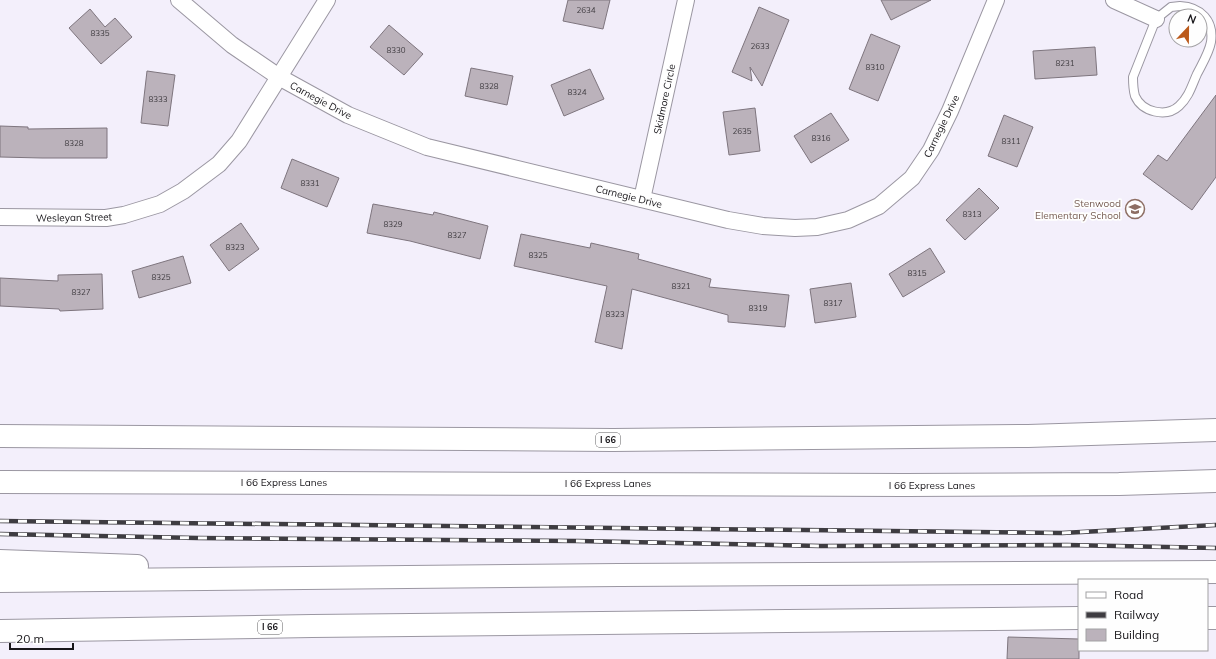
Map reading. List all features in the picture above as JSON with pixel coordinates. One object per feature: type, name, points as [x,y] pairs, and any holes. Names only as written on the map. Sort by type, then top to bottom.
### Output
[{"type":"highway","name":"I 66","points":[[0,436],[613,440],[1028,436],[1216,430]]},
{"type":"highway","name":"I 66 Express Lanes","points":[[0,482],[905,485],[1119,484],[1216,480]]},
{"type":"highway","points":[[0,561],[452,577]]},
{"type":"highway","points":[[0,581],[1216,572]]},
{"type":"highway","name":"I 66","points":[[0,631],[312,626],[1078,618]]},
{"type":"street","name":"Carnegie Drive","points":[[179,0],[232,45],[279,77],[348,116],[427,147],[728,220],[763,226],[795,228],[817,228],[848,220],[879,206],[912,178],[932,150],[950,111],[996,0]]},
{"type":"street","name":"Wesleyan Street","points":[[0,217],[106,218],[124,215],[160,204],[183,191],[219,164],[239,141],[327,0]]},
{"type":"street","name":"Skidmore Circle","points":[[642,199],[686,0]]},
{"type":"street","points":[[1114,0],[1156,19]]},
{"type":"lane","points":[[1189,6],[1198,10],[1205,16],[1211,34],[1210,44],[1186,99],[1178,107],[1169,111],[1159,112],[1150,110],[1141,105],[1132,88],[1136,66],[1156,19],[1171,7],[1189,6]]},
{"type":"building","points":[[568,0],[610,0],[603,29],[563,21]]},
{"type":"building","points":[[881,0],[931,0],[891,20]]},
{"type":"building","points":[[759,7],[789,20],[762,86],[750,67],[752,81],[732,72]]},
{"type":"building","points":[[90,9],[105,27],[115,18],[132,37],[101,64],[69,28]]},
{"type":"building","points":[[389,25],[423,54],[404,75],[370,47]]},
{"type":"building","points":[[871,34],[900,46],[878,101],[849,89]]},
{"type":"building","points":[[1095,47],[1097,75],[1035,79],[1033,51]]},
{"type":"building","points":[[471,68],[513,76],[507,105],[465,96]]},
{"type":"building","points":[[590,69],[604,99],[564,116],[551,85]]},
{"type":"building","points":[[147,71],[175,75],[168,126],[141,123]]},
{"type":"building","points":[[1216,95],[1216,177],[1192,210],[1143,174],[1158,155],[1167,161]]},
{"type":"building","points":[[755,108],[760,151],[729,155],[723,112]]},
{"type":"building","points":[[831,113],[849,140],[811,163],[794,136]]},
{"type":"building","points":[[1004,115],[1033,127],[1017,167],[988,156]]},
{"type":"building","points":[[0,126],[28,127],[28,129],[107,128],[107,158],[0,157]]},
{"type":"building","points":[[292,159],[339,178],[327,207],[281,188]]},
{"type":"building","points":[[979,188],[999,208],[965,240],[946,220]]},
{"type":"building","points":[[373,204],[433,215],[434,212],[488,226],[480,259],[410,241],[367,233]]},
{"type":"building","points":[[241,223],[259,249],[229,271],[210,245]]},
{"type":"building","points":[[521,234],[590,248],[591,243],[639,254],[638,259],[711,279],[709,287],[789,295],[785,327],[728,322],[728,315],[632,289],[622,349],[595,342],[607,286],[514,266]]},
{"type":"building","points":[[930,248],[945,272],[903,297],[889,274]]},
{"type":"building","points":[[183,256],[191,283],[139,298],[132,271]]},
{"type":"building","points":[[102,274],[103,309],[60,311],[59,309],[0,306],[0,278],[58,281],[58,275]]},
{"type":"building","points":[[851,283],[856,317],[815,323],[810,289]]},
{"type":"building","points":[[1008,637],[1078,639],[1079,659],[1007,659]]},
{"type":"railway","points":[[0,521],[1062,533],[1216,525]]},
{"type":"railway","points":[[0,534],[198,538],[578,541],[821,546],[1067,545],[1216,548]]},
{"type":"place","name":"Stenwood Elementary School","points":[[1135,209]]}]
